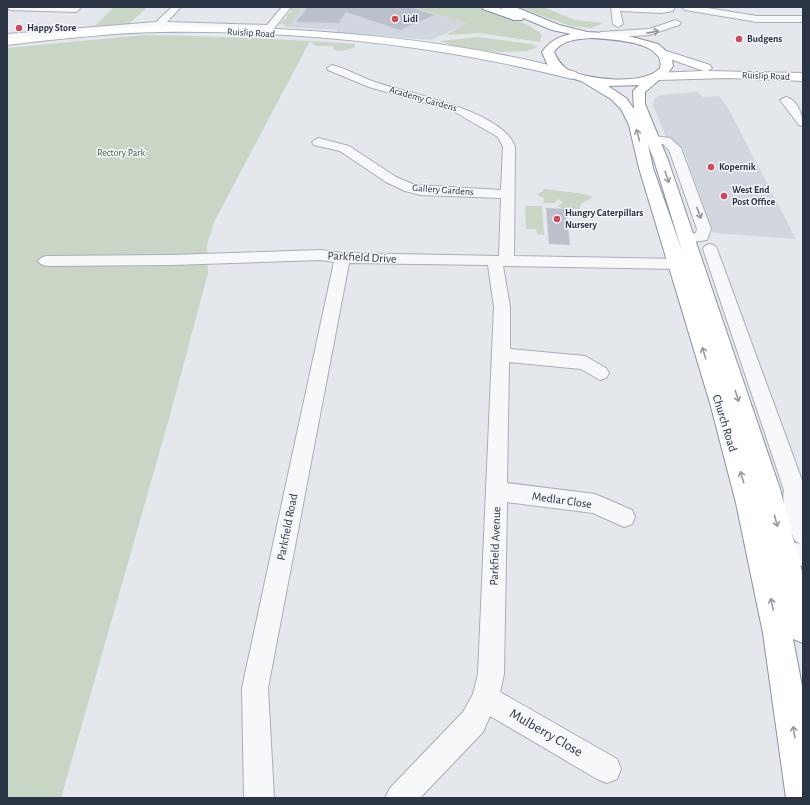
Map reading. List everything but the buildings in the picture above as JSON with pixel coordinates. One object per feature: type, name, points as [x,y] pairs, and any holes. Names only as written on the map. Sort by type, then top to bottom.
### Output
[{"type":"main road","points":[[486,7],[525,21],[542,29],[552,46],[548,57],[552,63],[572,75],[613,83],[628,83],[656,77],[728,74]]},
{"type":"main road","points":[[506,7],[556,28],[632,39],[683,62],[728,74]]},
{"type":"main road","name":"Ruislip Road","points":[[7,42],[131,31],[210,27],[323,36],[494,56],[528,62],[572,75]]},
{"type":"main road","name":"Ruislip Road","points":[[494,56],[535,53],[552,46],[563,39],[596,35]]},
{"type":"main road","points":[[656,77],[666,69],[668,63],[659,51]]},
{"type":"main road","name":"Ruislip Road","points":[[728,74],[800,79]]},
{"type":"main road","name":"Church Road","points":[[656,77],[639,91],[638,100],[654,140],[768,489],[797,547],[803,629]]},
{"type":"main road","name":"Church Road","points":[[584,78],[616,96],[632,116],[646,166],[678,264],[745,488],[757,535],[785,677],[803,798]]},
{"type":"street","points":[[10,7],[77,8]]},
{"type":"street","points":[[159,24],[177,7]]},
{"type":"street","points":[[7,37],[64,24],[159,24],[210,27],[229,25],[270,28],[287,7]]},
{"type":"street","points":[[618,24],[615,8],[661,10],[670,9],[670,7]]},
{"type":"street","points":[[659,51],[685,7],[757,19],[803,19]]},
{"type":"street","points":[[64,24],[77,8]]},
{"type":"street","points":[[229,25],[239,16]]},
{"type":"street","points":[[596,35],[652,32],[676,23]]},
{"type":"street","name":"Academy Gardens","points":[[332,68],[369,84],[457,109],[502,134],[507,140],[509,147],[508,194],[501,261]]},
{"type":"street","points":[[786,100],[803,123]]},
{"type":"street","name":"Gallery Gardens","points":[[318,142],[347,149],[396,183],[408,188],[421,191],[508,194]]},
{"type":"street","name":"Church Road","points":[[710,249],[799,491],[793,501],[797,547]]},
{"type":"street","name":"Parkfield Drive","points":[[46,261],[171,260],[321,255],[342,258],[678,264]]},
{"type":"street","name":"Parkfield Road","points":[[260,798],[254,688],[342,258]]},
{"type":"street","name":"Parkfield Avenue","points":[[400,798],[473,722],[485,698],[491,674],[502,307],[501,261]]},
{"type":"street","points":[[500,355],[585,363],[600,373]]},
{"type":"street","points":[[768,489],[799,491]]},
{"type":"street","name":"Medlar Close","points":[[497,491],[595,504],[624,517]]},
{"type":"street","name":"Mulberry Close","points":[[485,698],[607,769]]},
{"type":"shaded area","points":[[298,7],[412,7],[468,23],[431,40],[337,32],[337,30],[284,27]]},
{"type":"shaded area","points":[[698,92],[703,97],[719,96],[728,108],[796,239],[713,233],[683,148],[666,137],[653,105],[655,98],[661,95]]},
{"type":"green space","points":[[114,7],[148,7],[127,25],[94,27]]},
{"type":"green space","points":[[292,7],[303,7],[298,12],[299,13],[295,15],[291,25],[279,24],[287,18],[287,14],[292,12],[290,9]]},
{"type":"green space","points":[[412,7],[482,7],[526,24],[542,34],[540,42],[479,33],[450,35],[447,34],[467,23]]},
{"type":"green space","points":[[517,7],[543,7],[575,20],[603,23],[592,28],[571,26]]},
{"type":"green space","name":"Rectory Park","points":[[144,35],[310,41],[214,222],[207,245],[208,273],[170,415],[61,798],[7,798],[7,48]]},
{"type":"green space","points":[[478,37],[531,44],[538,47],[527,51],[498,52],[460,48],[440,41]]},
{"type":"green space","points":[[310,41],[355,44],[355,47],[345,50],[334,50],[333,46],[316,46]]},
{"type":"green space","points":[[545,189],[584,194],[593,197],[581,204],[580,209],[572,209],[567,212],[558,206],[563,203],[558,199],[555,203],[543,203],[544,198],[537,195]]},
{"type":"green space","points":[[525,206],[542,206],[544,235],[537,234],[536,229],[526,229]]},
{"type":"place","name":"Lidl","points":[[395,19]]},
{"type":"place","name":"Happy Store","points":[[19,28]]},
{"type":"place","name":"Budgens","points":[[739,39]]},
{"type":"place","name":"Kopernik","points":[[711,167]]},
{"type":"place","name":"West End Post Office","points":[[724,196]]},
{"type":"place","name":"Hungry Caterpillars Nursery","points":[[557,219]]}]
